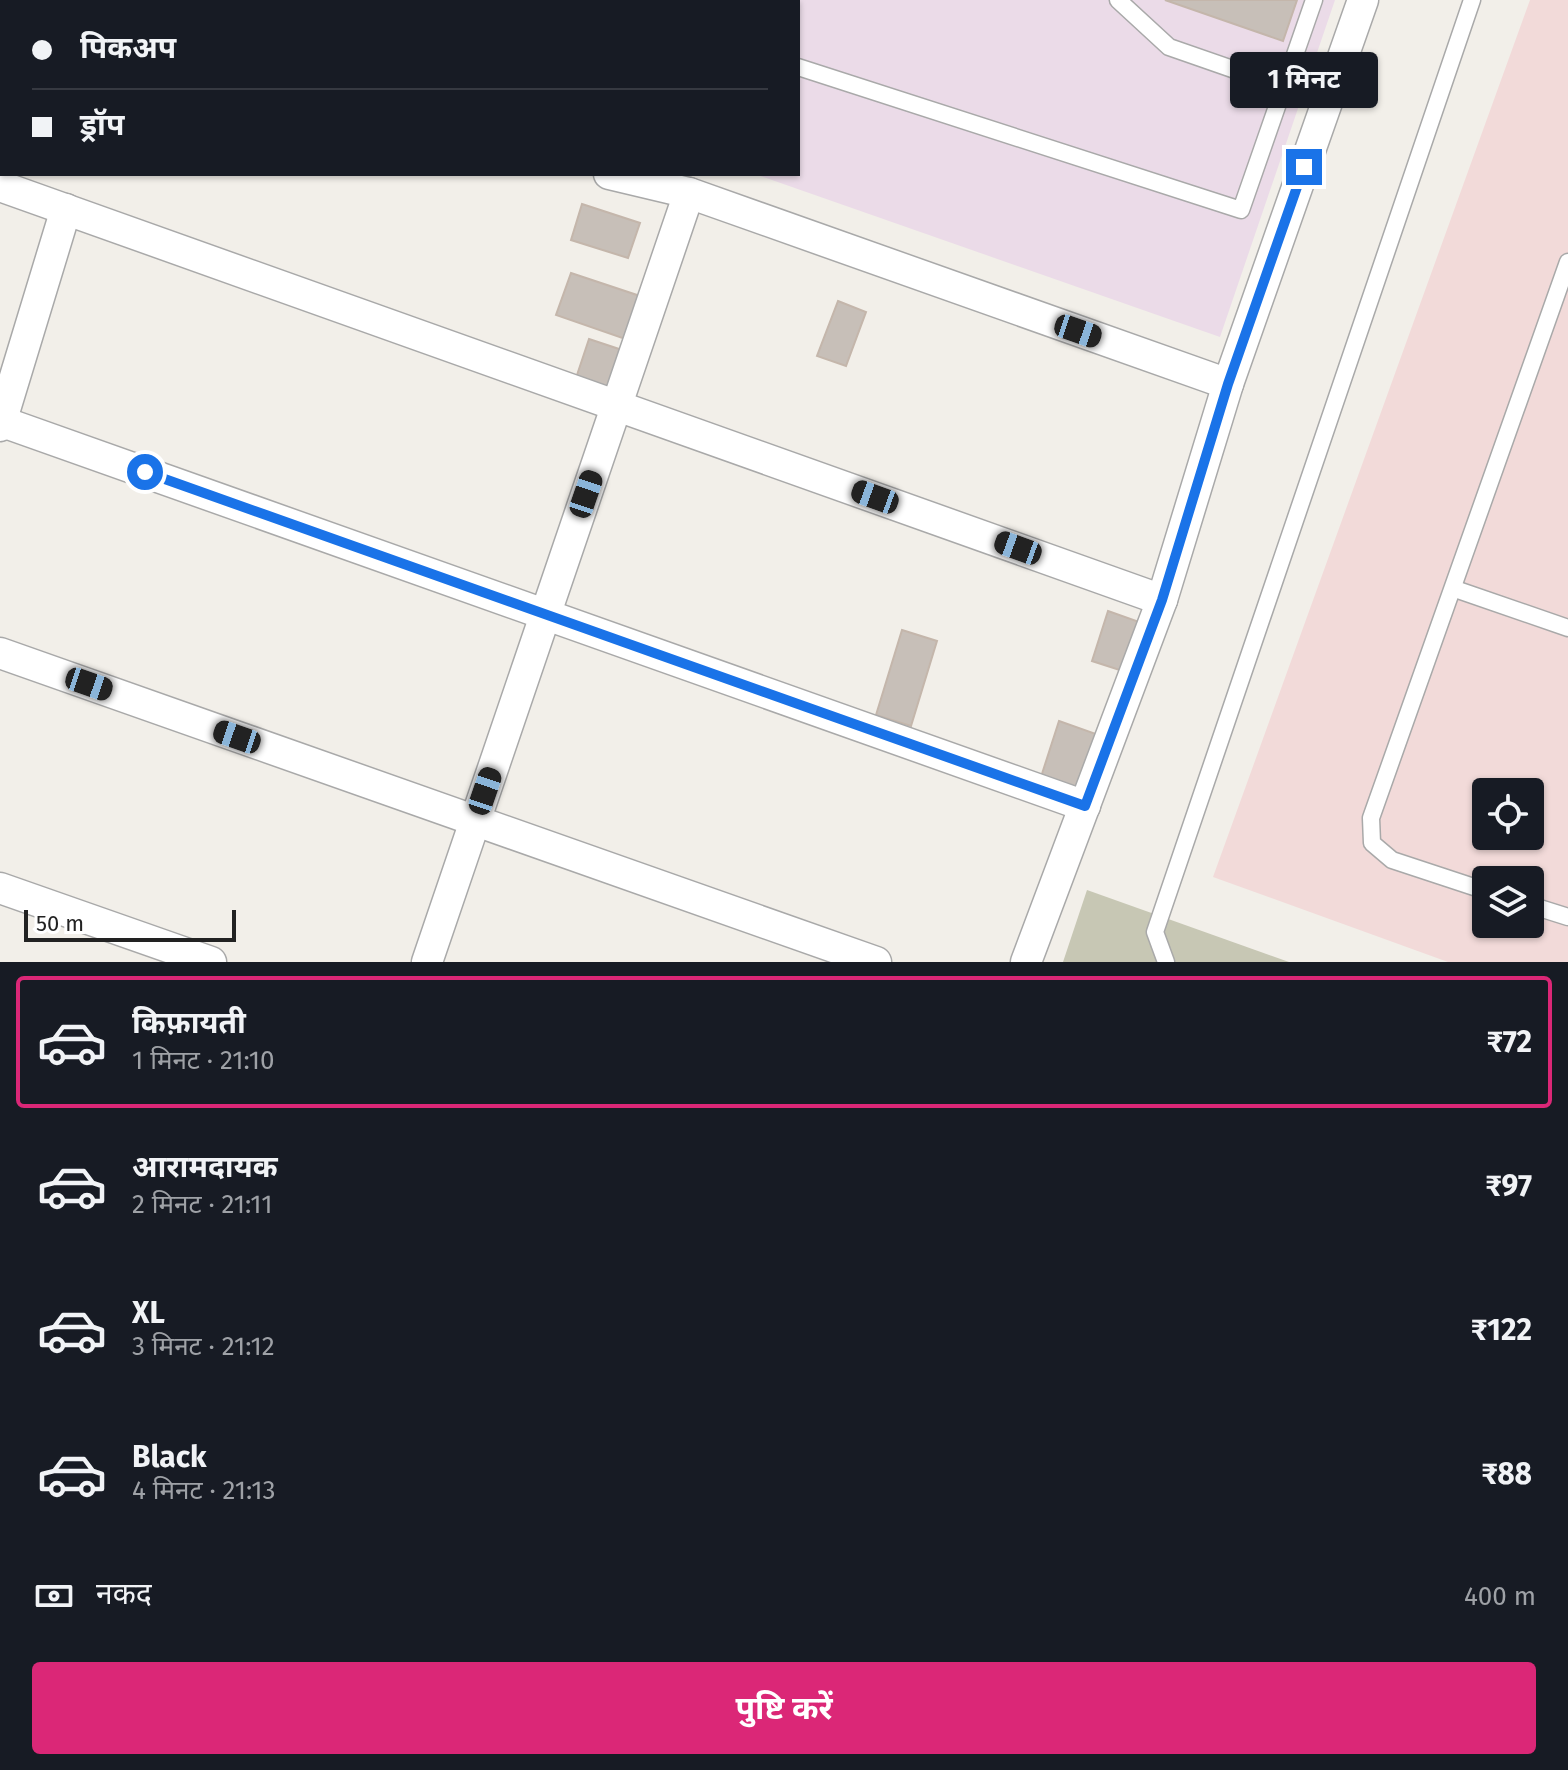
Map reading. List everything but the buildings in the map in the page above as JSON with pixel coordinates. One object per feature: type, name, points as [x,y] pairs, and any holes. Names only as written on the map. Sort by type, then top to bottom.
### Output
[{"type":"street","points":[[1026,962],[1162,600],[1228,384],[1363,0]]},
{"type":"street","points":[[617,176],[689,193],[1228,384]]},
{"type":"street","points":[[0,186],[1162,600]]},
{"type":"street","points":[[427,962],[689,193]]},
{"type":"street","points":[[66,209],[1,423],[1085,806]]},
{"type":"street","points":[[0,653],[876,962]]},
{"type":"street","points":[[0,888],[211,962]]},
{"type":"lane","points":[[1118,0],[1169,47],[1284,87]]},
{"type":"lane","points":[[800,68],[1241,210],[1314,0]]},
{"type":"lane","points":[[1166,962],[1155,932],[1472,0]]},
{"type":"lane","points":[[1472,886],[1392,860],[1372,843],[1371,818],[1455,589],[1568,264]]},
{"type":"lane","points":[[1455,589],[1568,628]]},
{"type":"lane","points":[[1544,909],[1568,917]]},
{"type":"shaded area","points":[[800,0],[1335,0],[1220,337],[761,176],[800,176]]},
{"type":"shaded area","points":[[1530,0],[1568,0],[1568,962],[1448,962],[1213,877]]},
{"type":"shaded area","points":[[1087,890],[1289,962],[1063,962]]},
{"type":"route","points":[[145,472],[1085,806],[1162,600],[1228,384],[1304,167]]}]
